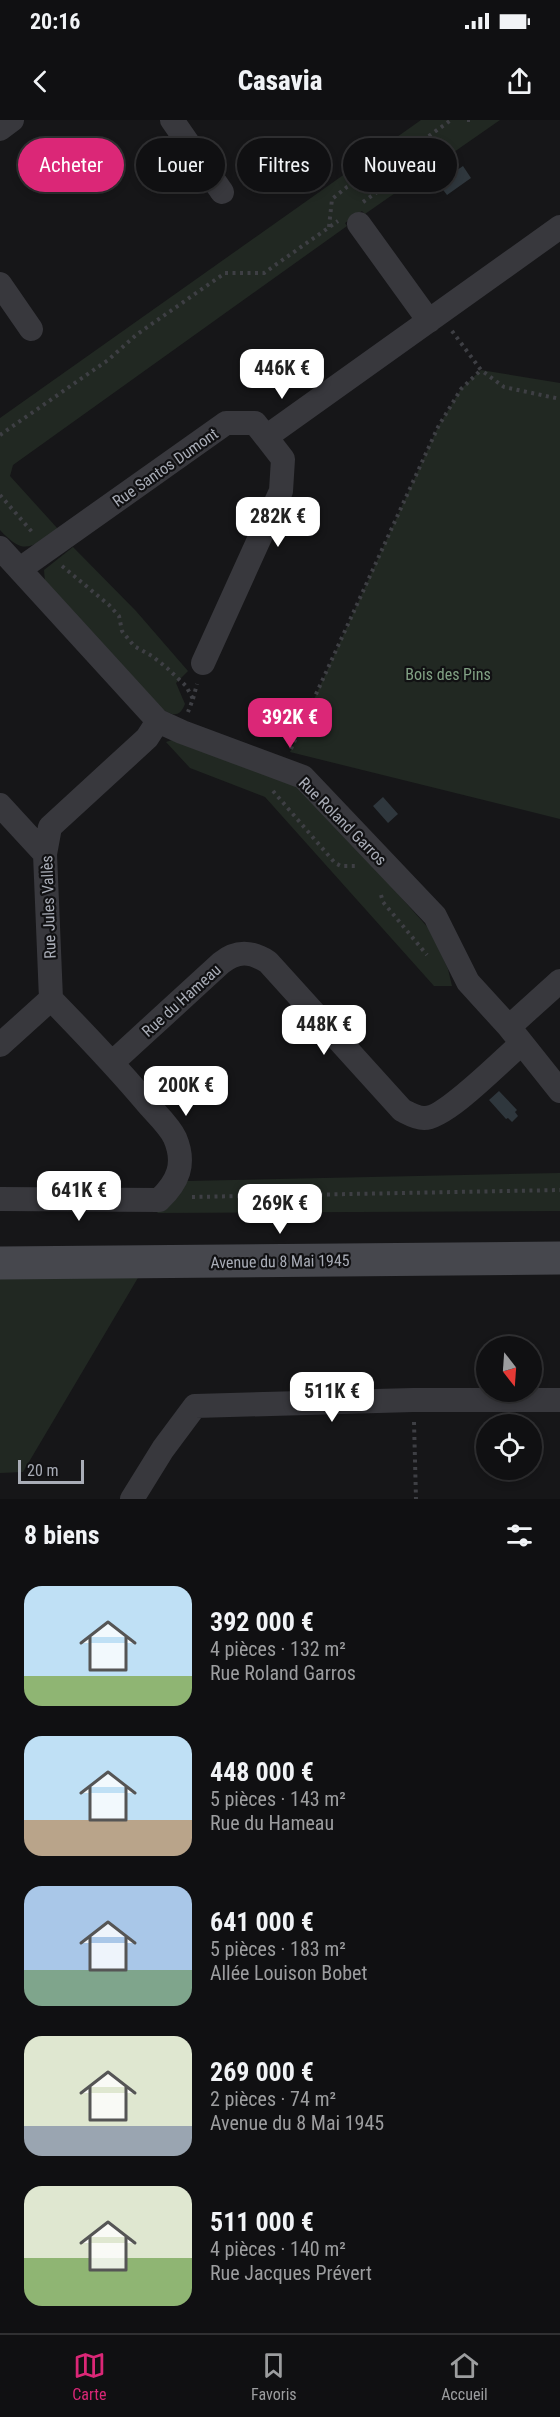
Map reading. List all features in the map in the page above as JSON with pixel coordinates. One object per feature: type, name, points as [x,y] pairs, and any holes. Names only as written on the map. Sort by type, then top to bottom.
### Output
[{"type":"main road","name":"Avenue du 8 Mai 1945","points":[[0,1263],[560,1258]]},
{"type":"street","points":[[0,129],[12,120]]},
{"type":"street","points":[[172,120],[184,138]]},
{"type":"street","points":[[352,217],[429,321]]},
{"type":"street","points":[[204,663],[280,491],[283,459],[266,437],[560,227]]},
{"type":"street","points":[[0,284],[31,329]]},
{"type":"street","name":"Rue Santos Dumont","points":[[20,569],[226,423],[255,423],[266,437]]},
{"type":"street","name":"Rue Roland Garros","points":[[0,548],[158,721],[303,777],[435,916],[468,982],[556,1079]]},
{"type":"street","name":"Rue Jules Vallès","points":[[51,999],[45,854],[50,827],[147,738],[158,721]]},
{"type":"street","points":[[0,805],[45,854]]},
{"type":"street","name":"Rue du Hameau","points":[[113,1062],[229,957],[242,953],[257,955],[268,962],[402,1110],[423,1119],[444,1112],[515,1035],[560,981]]},
{"type":"street","points":[[0,1046],[51,999],[113,1062],[174,1138],[180,1162],[178,1174],[166,1194],[0,1199]]},
{"type":"street","points":[[132,1499],[163,1449],[195,1406],[413,1400],[560,1400]]},
{"type":"path","points":[[426,138],[451,120]]},
{"type":"path","points":[[467,120],[473,120]]},
{"type":"path","points":[[329,227],[332,199],[343,192]]},
{"type":"path","points":[[0,435],[108,360],[136,335],[225,273],[264,273],[329,227],[352,217],[377,192]]},
{"type":"path","points":[[429,321],[444,322],[463,343],[481,370],[504,387],[560,399]]},
{"type":"path","points":[[283,769],[438,427],[461,389],[481,370]]},
{"type":"path","points":[[166,1194],[180,1197],[560,1190]]},
{"type":"path","points":[[413,1400],[416,1499]]},
{"type":"green space","points":[[421,120],[500,120],[457,150],[457,138],[396,138]]},
{"type":"green space","points":[[343,175],[343,192],[397,192],[365,214],[362,211],[345,223],[347,226],[13,465],[10,476],[58,529],[41,541],[28,546],[16,544],[0,530],[0,418],[319,192],[331,192],[331,184]]},
{"type":"green space","name":"Bois des Pins","points":[[481,370],[560,383],[560,819],[290,752],[438,427],[461,389]]},
{"type":"green space","points":[[73,547],[136,611],[188,671],[176,683],[185,704],[179,713],[171,714],[155,703],[45,582],[44,570]]},
{"type":"green space","points":[[172,740],[296,786],[316,802],[431,931],[448,969],[452,986],[434,986],[265,797],[190,768],[166,742]]},
{"type":"green space","points":[[560,1173],[560,1211],[157,1213],[187,1181]]},
{"type":"green space","points":[[142,1271],[23,1472],[0,1473],[0,1273]]},
{"type":"shaded area","points":[[463,166],[471,178],[457,188],[457,170]]},
{"type":"shaded area","points":[[383,797],[398,814],[388,823],[373,806]]},
{"type":"shaded area","points":[[499,1091],[517,1110],[515,1112],[518,1116],[512,1122],[506,1119],[489,1100]]}]
